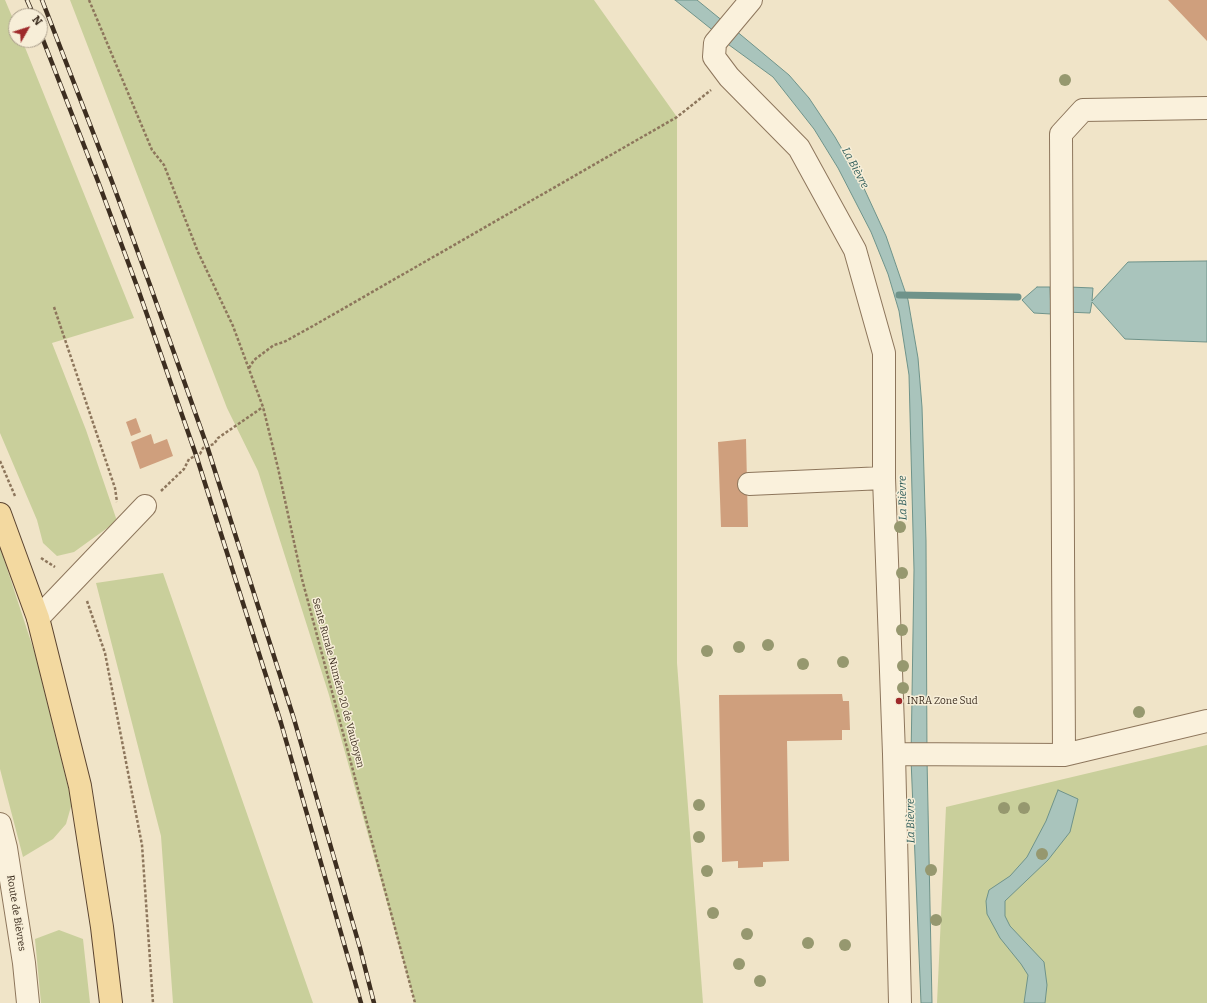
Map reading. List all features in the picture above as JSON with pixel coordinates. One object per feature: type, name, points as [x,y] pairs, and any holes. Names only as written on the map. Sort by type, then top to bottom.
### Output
[{"type":"main road","points":[[0,514],[38,618],[80,786],[102,927],[111,1003]]},
{"type":"street","points":[[751,0],[715,43],[714,57],[730,77],[799,148],[855,250],[884,353],[884,478],[910,754],[900,1003]]},
{"type":"street","points":[[1064,755],[1061,134],[1083,110],[1207,108]]},
{"type":"street","points":[[749,484],[884,478]]},
{"type":"street","points":[[38,618],[145,506]]},
{"type":"street","points":[[910,754],[1064,755],[1207,720]]},
{"type":"street","name":"Route de Bièvres","points":[[0,824],[6,848],[24,963],[28,1003]]},
{"type":"path","name":"Sente Rurale Numéro 20 de Vauboyen","points":[[89,0],[152,150],[164,165],[198,252],[233,326],[263,407],[302,579],[415,1003]]},
{"type":"path","points":[[249,368],[254,360],[274,345],[284,342],[677,118],[702,97],[730,77]]},
{"type":"path","points":[[54,307],[115,488],[123,530]]},
{"type":"path","points":[[145,506],[184,470],[189,459],[200,454],[203,448],[214,444],[218,438],[263,407]]},
{"type":"path","points":[[78,576],[105,653],[142,845],[153,1003]]},
{"type":"green space","points":[[0,0],[5,0],[8,8],[8,48],[25,48],[134,318],[52,343],[86,430],[117,521],[74,552],[57,556],[43,543],[37,520],[0,433]]},
{"type":"green space","points":[[70,0],[594,0],[677,117],[677,663],[703,1003],[415,1003],[329,695],[258,471],[227,408]]},
{"type":"green space","points":[[0,547],[35,654],[72,803],[66,824],[53,839],[23,857],[0,769]]},
{"type":"green space","points":[[163,573],[313,1003],[173,1003],[161,836],[96,583]]},
{"type":"green space","points":[[1207,745],[1207,1003],[937,1003],[946,807]]},
{"type":"green space","points":[[59,930],[83,939],[90,1003],[41,1003],[35,939]]},
{"type":"water","points":[[675,0],[697,0],[724,22],[715,32]]},
{"type":"water","points":[[735,30],[789,75],[809,98],[835,137],[862,184],[886,236],[908,300],[918,358],[922,407],[926,541],[927,759],[932,1003],[921,1003],[911,759],[914,570],[909,375],[899,311],[888,274],[871,232],[838,168],[814,129],[773,77],[725,42]]},
{"type":"water","points":[[1207,261],[1207,342],[1125,339],[1092,302],[1090,313],[1066,312],[1069,287],[1093,288],[1092,301],[1128,262]]},
{"type":"water","points":[[1037,287],[1050,287],[1051,314],[1034,313],[1022,300]]},
{"type":"water","points":[[1058,790],[1078,799],[1070,832],[1048,860],[1005,901],[1005,916],[1010,926],[1044,962],[1047,985],[1045,1003],[1024,1003],[1028,975],[1000,938],[987,914],[986,901],[989,890],[1010,876],[1027,857],[1046,821]]},
{"type":"building","points":[[1168,0],[1207,0],[1207,41]]},
{"type":"building","points":[[136,418],[141,432],[131,436],[126,422]]},
{"type":"building","points":[[151,434],[154,444],[167,439],[173,456],[140,469],[131,442]]},
{"type":"building","points":[[746,439],[748,527],[721,527],[718,442]]},
{"type":"building","points":[[842,694],[843,701],[849,701],[850,730],[842,730],[842,740],[787,741],[789,861],[763,862],[763,867],[738,868],[738,861],[722,862],[719,695]]},
{"type":"waterway","points":[[899,295],[1018,297]]},
{"type":"railway","points":[[27,0],[30,8]]},
{"type":"railway","points":[[42,0],[111,179],[207,446],[294,719],[360,948],[374,1003]]},
{"type":"railway","points":[[46,48],[138,289],[196,455],[281,723],[361,1003]]},
{"type":"place","name":"INRA Zone Sud","points":[[899,701]]},
{"type":"water label","name":"La Bièvre","points":[[855,168]]},
{"type":"water label","name":"La Bièvre","points":[[903,498]]},
{"type":"water label","name":"La Bièvre","points":[[911,821]]}]
